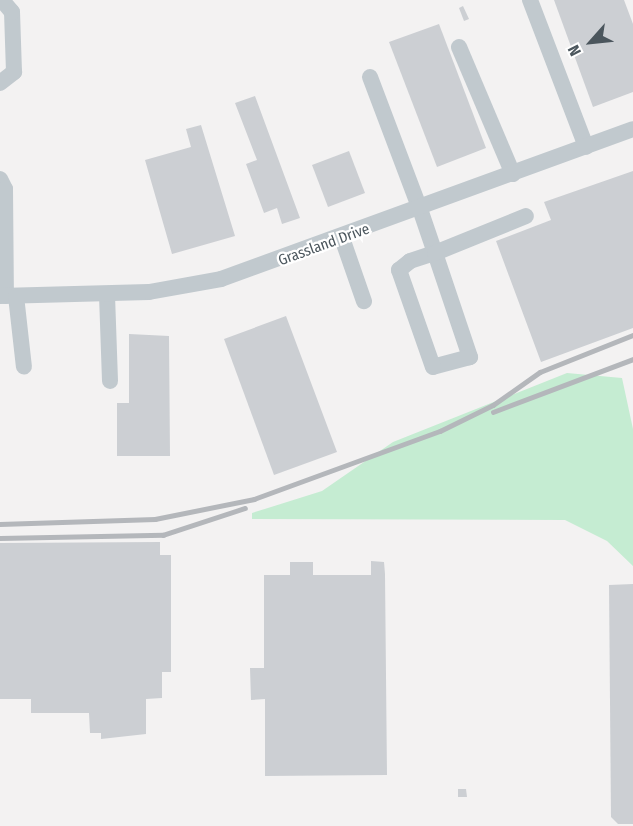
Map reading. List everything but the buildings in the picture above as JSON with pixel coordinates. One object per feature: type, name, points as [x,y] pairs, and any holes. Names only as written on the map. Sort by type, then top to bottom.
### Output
[{"type":"street","points":[[0,83],[14,72],[12,12],[2,0]]},
{"type":"street","points":[[530,0],[586,147]]},
{"type":"street","points":[[459,46],[513,174]]},
{"type":"street","points":[[370,77],[420,209],[435,252],[470,357],[433,367],[399,270],[435,252],[526,216]]},
{"type":"street","name":"Grassland Drive","points":[[8,296],[107,295],[221,279],[342,238],[633,129]]},
{"type":"street","points":[[0,179],[5,189],[8,296],[24,367]]},
{"type":"street","points":[[342,238],[364,301]]},
{"type":"street","points":[[107,295],[110,381]]},
{"type":"green space","points":[[567,373],[622,378],[633,429],[633,566],[607,541],[565,520],[252,519],[252,513],[322,491],[393,442]]},
{"type":"railway","points":[[0,524],[155,519],[254,499],[440,431],[493,405],[540,372],[633,335]]},
{"type":"railway","points":[[493,412],[633,359]]},
{"type":"railway","points":[[0,538],[163,535],[245,508]]}]
